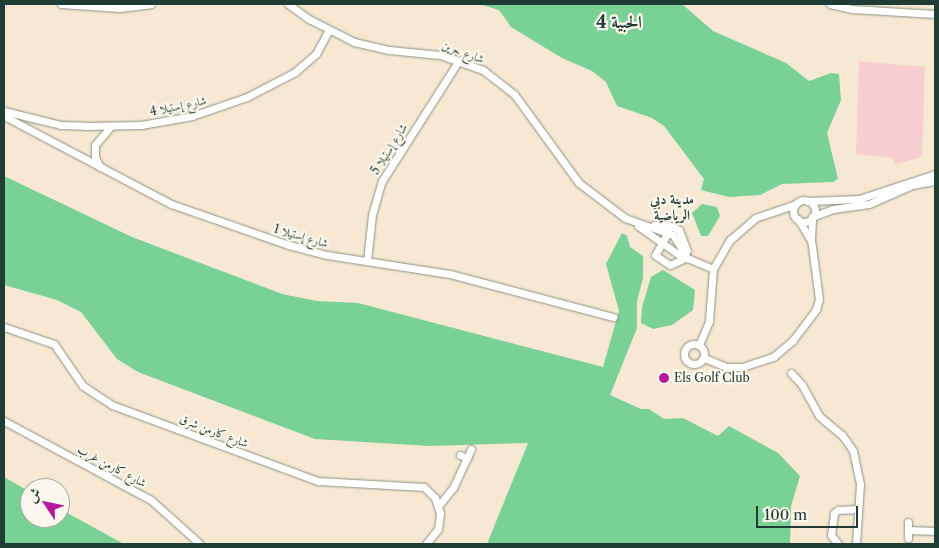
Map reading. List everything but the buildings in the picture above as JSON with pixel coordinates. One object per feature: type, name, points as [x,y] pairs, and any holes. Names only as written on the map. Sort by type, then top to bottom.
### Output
[{"type":"street","points":[[61,4],[120,8],[151,4]]},
{"type":"street","name":"شارع جرين","points":[[288,4],[329,30],[369,46],[430,53],[459,60],[483,70],[514,94],[579,183],[612,210],[661,243],[686,258],[714,269]]},
{"type":"street","points":[[830,4],[898,12],[935,14]]},
{"type":"street","points":[[898,12],[899,4]]},
{"type":"street","name":"شارع إستيلا 4","points":[[4,111],[62,125],[110,126],[192,116],[247,98],[303,67],[316,54],[329,30]]},
{"type":"street","name":"شارع إستيلا 5","points":[[367,261],[372,215],[382,182],[459,60]]},
{"type":"street","name":"شارع إستيلا 1","points":[[4,116],[102,169],[184,209],[308,251],[450,274],[613,317]]},
{"type":"street","points":[[102,169],[95,156],[95,145],[110,126]]},
{"type":"street","points":[[699,345],[709,321],[714,269],[740,229],[771,212],[796,204],[808,201],[859,198],[935,174]]},
{"type":"street","points":[[771,212],[807,221],[833,209],[869,204],[912,185],[935,181]]},
{"type":"street","points":[[808,201],[814,208],[810,239]]},
{"type":"street","points":[[704,358],[726,367],[742,367],[773,357],[789,345],[818,304],[815,258],[810,239],[797,218],[796,204]]},
{"type":"street","name":"شارع جرين","points":[[635,224],[668,232]]},
{"type":"street","points":[[646,226],[668,225],[679,230],[686,241],[686,258]]},
{"type":"street","points":[[668,232],[680,242],[686,258],[670,265],[657,257],[654,252],[668,232]]},
{"type":"street","name":"شارع كارمن شرق","points":[[4,327],[54,344],[83,386],[112,405],[318,481],[416,484],[430,492],[439,505]]},
{"type":"street","points":[[699,345],[688,347],[685,358],[694,364],[704,358]]},
{"type":"street","points":[[699,345],[704,350],[704,358]]},
{"type":"street","points":[[791,374],[802,385],[818,416],[842,434],[853,451],[859,470],[856,544]]},
{"type":"street","name":"شارع كارمن غرب","points":[[4,421],[151,500],[200,544]]},
{"type":"street","points":[[426,544],[438,529],[439,505],[453,488],[463,456],[471,449]]},
{"type":"street","points":[[838,544],[831,535],[834,513],[841,509],[858,510]]},
{"type":"street","points":[[908,530],[935,531]]},
{"type":"shaded area","points":[[859,61],[925,67],[922,157],[895,164],[892,158],[856,154]]},
{"type":"green space","points":[[479,4],[682,4],[713,31],[786,63],[809,81],[831,73],[839,74],[841,100],[827,133],[838,179],[833,182],[782,184],[760,195],[729,197],[701,190],[704,179],[664,126],[652,118],[617,106],[606,82],[592,71],[562,58],[511,27],[499,10]]},
{"type":"green space","points":[[4,176],[132,237],[282,294],[317,301],[358,303],[603,367],[619,311],[606,264],[622,233],[627,236],[630,247],[643,256],[643,278],[637,301],[637,328],[610,395],[641,409],[649,409],[664,419],[683,418],[718,436],[729,426],[778,453],[800,476],[791,506],[790,544],[487,544],[528,443],[429,446],[315,439],[138,372],[117,359],[81,312],[57,300],[4,285]]},
{"type":"green space","points":[[702,204],[717,207],[720,216],[708,236],[701,236],[692,213]]},
{"type":"green space","points":[[663,270],[695,290],[693,310],[672,325],[653,329],[641,323],[642,307],[651,277]]},
{"type":"green space","points":[[4,477],[20,486],[20,528],[70,528],[70,514],[124,544],[4,544]]},
{"type":"place","name":"Els Golf Club","points":[[664,378]]},
{"type":"district","name":"الحبية 4","points":[[619,22]]},
{"type":"district","name":"مدينة دبي الرياضية","points":[[672,207]]}]
